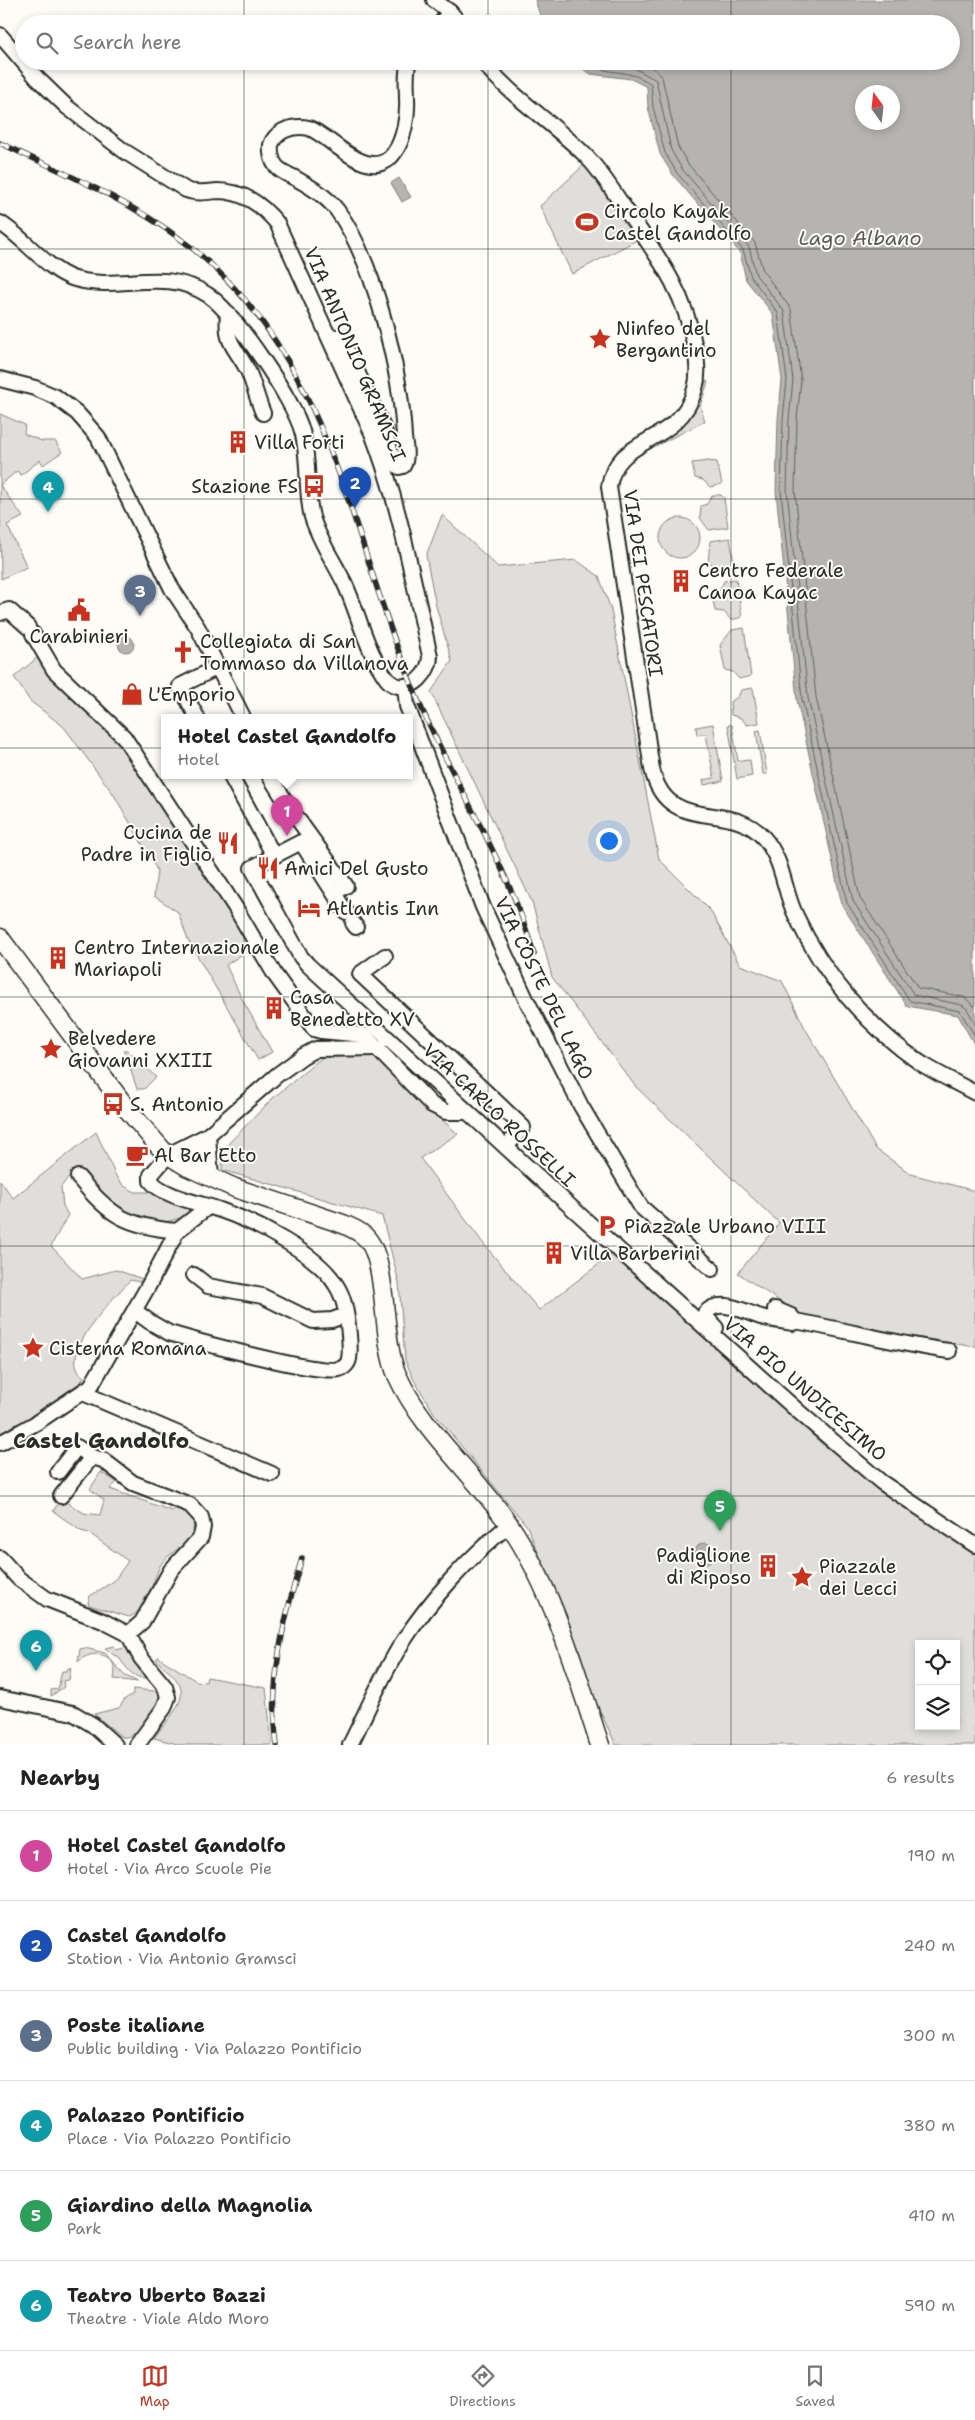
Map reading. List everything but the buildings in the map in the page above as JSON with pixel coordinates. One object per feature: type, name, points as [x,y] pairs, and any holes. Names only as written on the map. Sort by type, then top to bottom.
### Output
[{"type":"main road","points":[[0,938],[139,1125],[168,1155],[211,1178],[348,1226],[369,1240],[378,1263],[388,1348],[401,1382],[431,1430],[483,1490],[509,1524],[532,1564],[547,1596],[600,1745]]},
{"type":"street","points":[[434,0],[452,15]]},
{"type":"street","name":"VIA ANTONIO GRAMSCI","points":[[0,35],[15,52]]},
{"type":"street","name":"VIA ANTONIO GRAMSCI","points":[[31,70],[52,93],[124,151],[186,190],[240,194],[256,202],[269,214],[283,234],[372,433],[390,484],[430,656],[429,666],[422,677],[405,686]]},
{"type":"street","points":[[329,336],[337,337],[343,342],[383,427],[394,462],[399,467],[402,466],[405,457],[401,400],[382,317],[369,275],[334,208],[314,190],[279,169],[273,160],[271,148],[275,137],[280,133],[300,127],[314,130],[337,147],[363,162],[376,163],[389,158],[398,146],[405,118],[407,70]]},
{"type":"street","name":"VIA DEI PESCATORI","points":[[490,70],[512,93],[576,147],[600,172],[663,263],[681,299],[691,329],[697,359],[697,382],[690,405],[682,417],[670,428],[622,458],[612,474],[609,486],[652,769],[662,794],[677,807],[694,814],[736,821],[754,828],[762,835],[779,861],[792,908],[826,969],[863,1014],[886,1036],[920,1062],[975,1093]]},
{"type":"street","points":[[0,222],[50,264],[70,277],[95,282],[174,281],[200,290],[228,313],[296,414],[304,441],[309,473],[310,509],[318,532],[344,582],[375,659],[389,682],[396,686],[405,686]]},
{"type":"street","points":[[228,313],[227,331],[230,344],[247,370],[263,412]]},
{"type":"street","points":[[0,379],[34,388],[56,397],[72,408],[94,431],[172,589],[198,628],[242,714]]},
{"type":"street","points":[[4,612],[30,631],[54,670],[124,737],[235,907],[275,975],[314,1029],[364,1035],[432,1105],[446,1112],[467,1112]]},
{"type":"street","points":[[196,714],[180,686],[218,667]]},
{"type":"street","name":"VIA COSTE DEL LAGO","points":[[405,686],[407,706],[410,714]]},
{"type":"street","name":"VIA COSTE DEL LAGO","points":[[413,722],[483,907],[526,999],[576,1097],[641,1207],[712,1269]]},
{"type":"street","points":[[232,779],[274,856],[301,842],[351,921]]},
{"type":"street","points":[[272,779],[289,807],[346,886],[334,892]]},
{"type":"street","name":"VIA CARLO ROSSELLI","points":[[274,856],[252,868],[301,957],[467,1112],[620,1250]]},
{"type":"street","points":[[385,956],[360,974],[523,1127],[506,1147]]},
{"type":"street","points":[[135,1311],[158,1328],[177,1335],[308,1367],[332,1370],[342,1368],[348,1361],[350,1344],[346,1315],[335,1283],[311,1258],[256,1226],[222,1211],[161,1189],[153,1184],[151,1175],[168,1155],[208,1135],[277,1075],[316,1049],[378,1048]]},
{"type":"street","points":[[188,1167],[208,1135]]},
{"type":"street","points":[[208,1135],[211,1178]]},
{"type":"street","points":[[78,1177],[102,1204],[118,1217],[142,1226],[177,1231]]},
{"type":"street","points":[[0,1443],[83,1393],[98,1375],[135,1311],[177,1231],[208,1207]]},
{"type":"street","name":"VIA PIO UNDICESIMO","points":[[620,1250],[799,1412],[881,1482],[975,1545]]},
{"type":"street","points":[[194,1275],[208,1286],[262,1296],[313,1321],[332,1320],[346,1315]]},
{"type":"street","points":[[721,1340],[705,1315],[706,1311],[713,1308],[730,1306],[766,1318],[848,1330],[910,1346],[949,1351]]},
{"type":"street","points":[[774,1309],[791,1316],[795,1321]]},
{"type":"street","points":[[83,1393],[272,1474]]},
{"type":"street","points":[[58,1472],[77,1447],[92,1457],[103,1460],[133,1483],[190,1505],[198,1512],[203,1527],[198,1542],[168,1575],[146,1618],[128,1634]]},
{"type":"street","points":[[61,1496],[92,1457]]},
{"type":"street","points":[[350,1745],[389,1667],[412,1629],[474,1557],[509,1524]]},
{"type":"street","points":[[0,1558],[19,1579],[47,1599],[103,1621],[128,1634],[141,1658],[168,1693],[164,1708],[137,1745]]},
{"type":"street","points":[[0,1698],[73,1713],[93,1725],[115,1745]]},
{"type":"shaded area","name":"Circolo Kayak Castel Gandolfo","points":[[585,164],[639,239],[572,274],[540,206]]},
{"type":"shaded area","points":[[706,381],[708,382],[700,406],[705,421],[660,444],[677,431],[689,417],[698,402]]},
{"type":"shaded area","points":[[0,414],[25,425],[24,434],[42,441],[55,441],[62,452],[43,465],[40,460],[21,475],[17,471],[0,485]]},
{"type":"shaded area","points":[[717,462],[722,484],[710,487],[703,480],[695,478],[692,463]]},
{"type":"shaded area","points":[[0,485],[23,517],[7,525],[27,567],[1,579]]},
{"type":"shaded area","points":[[712,495],[721,495],[724,498],[728,527],[709,530],[700,518],[701,506],[707,504]]},
{"type":"shaded area","points":[[442,515],[498,567],[576,560],[599,576],[611,610],[659,859],[710,910],[740,965],[782,981],[805,1028],[876,1149],[911,1174],[975,1191],[975,1347],[806,1319],[738,1273],[779,1223],[636,1087],[552,977],[532,902],[431,692],[452,661],[436,606],[426,556]]},
{"type":"shaded area","points":[[684,518],[691,521],[697,527],[700,538],[699,546],[691,555],[684,558],[676,558],[669,555],[661,546],[660,534],[663,527],[672,519]]},
{"type":"shaded area","points":[[730,538],[735,570],[723,572],[717,565],[708,563],[710,541]]},
{"type":"shaded area","points":[[736,579],[742,617],[731,620],[724,612],[715,611],[712,595],[720,590],[724,581]]},
{"type":"shaded area","points":[[744,628],[751,676],[739,679],[733,672],[725,670],[720,645],[732,630]]},
{"type":"shaded area","points":[[37,658],[100,727],[122,744],[184,843],[253,947],[226,965],[242,999],[272,1052],[258,1060],[188,940],[178,912],[154,896],[157,870],[114,795],[64,727],[30,701],[14,677]]},
{"type":"shaded area","points":[[753,688],[759,723],[747,725],[741,718],[731,715],[730,702],[738,697],[741,690]]},
{"type":"shaded area","points":[[713,724],[723,781],[704,785],[703,780],[714,778],[706,734],[697,735],[696,727]]},
{"type":"shaded area","points":[[728,725],[732,725],[738,761],[750,760],[752,776],[737,779]]},
{"type":"shaded area","points":[[760,730],[767,774],[763,774],[756,731]]},
{"type":"shaded area","points":[[124,1050],[127,1050],[156,1077],[144,1089],[137,1089]]},
{"type":"shaded area","points":[[378,1053],[431,1110],[458,1134],[420,1158],[483,1243],[539,1310],[616,1251],[822,1444],[975,1551],[975,1745],[616,1745],[594,1698],[580,1652],[527,1526],[434,1413],[414,1380],[405,1360],[399,1283],[382,1216],[222,1170],[223,1149],[273,1098],[325,1055]]},
{"type":"shaded area","points":[[96,1132],[116,1176],[124,1186],[135,1192],[149,1192],[187,1204],[189,1212],[180,1218],[166,1222],[129,1215],[113,1204],[83,1170],[68,1178],[61,1187],[63,1206],[68,1215],[51,1246],[82,1279],[116,1270],[143,1279],[140,1282],[130,1280],[101,1313],[81,1342],[76,1356],[77,1368],[84,1377],[81,1382],[27,1419],[0,1433],[0,1180],[13,1198]]},
{"type":"shaded area","points":[[101,1472],[117,1482],[110,1489],[172,1511],[179,1505],[187,1511],[194,1527],[188,1540],[164,1560],[145,1603],[135,1614],[129,1617],[89,1605],[88,1602],[90,1596],[114,1581],[128,1561],[89,1533],[81,1531],[53,1511],[61,1499],[84,1513],[100,1515],[104,1500],[90,1489]]},
{"type":"shaded area","points":[[114,1646],[116,1650],[129,1647],[140,1672],[147,1678],[141,1678],[133,1674],[117,1655],[115,1656],[105,1648]]},
{"type":"shaded area","points":[[85,1648],[105,1653],[124,1675],[138,1682],[114,1679],[115,1670],[113,1664],[109,1659],[98,1654],[84,1657],[78,1662],[80,1649]]},
{"type":"shaded area","points":[[158,1657],[196,1681],[206,1682],[207,1677],[266,1688],[272,1745],[181,1745],[154,1738],[177,1706],[181,1693],[176,1679],[156,1660]]},
{"type":"shaded area","points":[[68,1668],[71,1668],[69,1680],[63,1681],[64,1687],[51,1696],[51,1690],[58,1689],[62,1671],[66,1671]]},
{"type":"shaded area","points":[[133,1689],[155,1691],[160,1696],[145,1723],[134,1734],[122,1737],[94,1714],[119,1708],[125,1699],[133,1694]]},
{"type":"water","name":"Lago Albano","points":[[535,0],[975,0],[975,1046],[958,1015],[907,1006],[842,905],[797,700],[776,491],[778,419],[782,380],[773,314],[746,280],[740,253],[673,175],[660,154],[648,107],[647,87],[631,79],[591,74],[585,70],[960,70],[960,15],[540,15]]},
{"type":"water","points":[[399,178],[411,197],[402,202],[391,183]]},
{"type":"water","points":[[126,636],[134,644],[126,652],[118,644]]},
{"type":"water","points":[[705,1543],[712,1546],[715,1553],[712,1560],[705,1563],[698,1560],[695,1553],[698,1546]]},
{"type":"railway","points":[[0,143],[115,198],[179,238],[229,282],[270,332],[302,386],[327,443],[389,625],[412,686],[509,885],[523,919],[534,954]]},
{"type":"railway","points":[[277,1745],[275,1698],[279,1650],[302,1558]]},
{"type":"place","name":"Circolo Kayak Castel Gandolfo","points":[[587,222]]},
{"type":"place","name":"Ninfeo del Bergantino","points":[[600,339]]},
{"type":"place","name":"Villa Forti","points":[[238,442]]},
{"type":"place","name":"Stazione FS","points":[[314,486]]},
{"type":"place","name":"Castel Gandolfo","points":[[355,508]]},
{"type":"place","name":"Palazzo Pontificio","points":[[48,512]]},
{"type":"place","name":"Centro Federale Canoa Kayac","points":[[681,581]]},
{"type":"place","name":"Carabinieri","points":[[79,610]]},
{"type":"place","name":"Poste italiane","points":[[140,616]]},
{"type":"place","name":"Collegiata di San Tommaso da Villanova","points":[[183,652]]},
{"type":"place","name":"L'Emporio","points":[[132,694]]},
{"type":"place","name":"Hotel Castel Gandolfo","points":[[287,836]]},
{"type":"place","name":"Cucina de Padre in Figlio","points":[[228,843]]},
{"type":"place","name":"Amici Del Gusto","points":[[268,868]]},
{"type":"place","name":"Atlantis Inn","points":[[309,908]]},
{"type":"place","name":"Centro Internazionale Mariapoli","points":[[58,958]]},
{"type":"place","name":"Casa Benedetto XV","points":[[274,1008]]},
{"type":"place","name":"Belvedere Giovanni XXIII","points":[[51,1049]]},
{"type":"place","name":"S. Antonio","points":[[113,1104]]},
{"type":"place","name":"Al Bar Etto","points":[[137,1155]]},
{"type":"place","name":"Piazzale Urbano VIII","points":[[607,1226]]},
{"type":"place","name":"Villa Barberini","points":[[554,1253]]},
{"type":"place","name":"Cisterna Romana","points":[[33,1348]]},
{"type":"place","name":"Giardino della Magnolia","points":[[720,1531]]},
{"type":"place","name":"Padiglione di Riposo","points":[[768,1566]]},
{"type":"place","name":"Piazzale dei Lecci","points":[[802,1577]]},
{"type":"place","name":"Teatro Uberto Bazzi","points":[[36,1671]]},
{"type":"district","name":"Castel Gandolfo","points":[[101,1441]]}]
